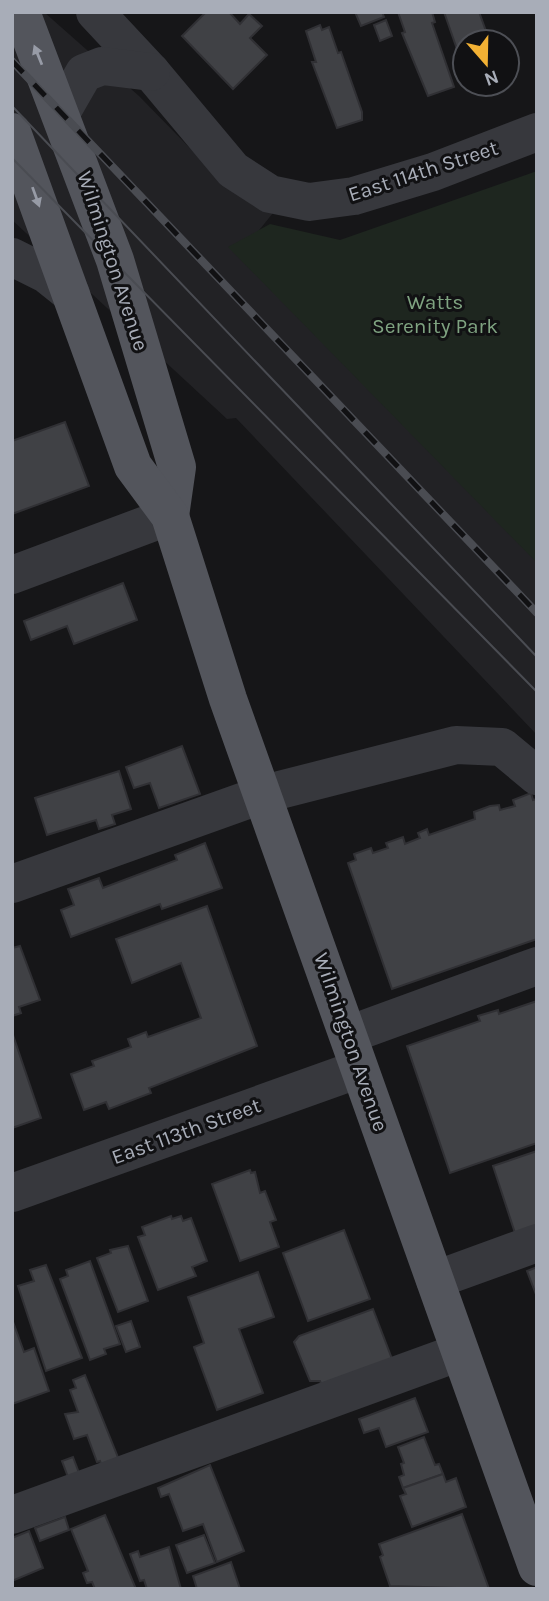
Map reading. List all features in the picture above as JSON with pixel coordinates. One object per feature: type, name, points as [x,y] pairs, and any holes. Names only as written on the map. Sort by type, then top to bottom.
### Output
[{"type":"main road","name":"Wilmington Avenue","points":[[22,12],[116,260],[177,467],[170,516]]},
{"type":"main road","name":"Wilmington Avenue","points":[[12,132],[133,466],[170,516],[228,699],[537,1567]]},
{"type":"main road","points":[[71,294],[99,313],[110,332],[153,455],[177,467]]},
{"type":"street","name":"East 114th Street","points":[[95,12],[151,72],[233,170],[270,194],[309,202],[354,196],[407,180],[537,132]]},
{"type":"street","points":[[61,113],[84,72],[102,66],[151,72]]},
{"type":"street","points":[[12,257],[46,274],[71,294]]},
{"type":"street","points":[[12,575],[170,516]]},
{"type":"street","points":[[12,884],[264,794],[456,745],[502,747],[537,776]]},
{"type":"street","name":"East 113th Street","points":[[12,1193],[354,1052],[537,965]]},
{"type":"street","points":[[435,1280],[537,1242]]},
{"type":"street","points":[[12,1515],[460,1352]]},
{"type":"shaded area","points":[[12,12],[44,12],[139,96],[224,183],[273,213],[252,239],[537,545],[537,735],[236,418],[227,419],[12,220]]},
{"type":"green space","name":"Watts Serenity Park","points":[[537,171],[537,563],[228,247],[270,224],[340,240]]},
{"type":"building","points":[[206,12],[229,12],[240,24],[249,14],[262,26],[250,38],[267,55],[233,89],[182,36]]},
{"type":"building","points":[[355,12],[382,12],[384,17],[361,26]]},
{"type":"building","points":[[398,12],[432,12],[435,22],[432,23],[451,78],[451,88],[428,96],[402,33],[405,32]]},
{"type":"building","points":[[444,12],[479,12],[485,28],[451,28],[451,32]]},
{"type":"building","points":[[386,20],[392,36],[380,41],[374,25]]},
{"type":"building","points":[[320,25],[322,30],[329,27],[338,53],[341,52],[362,112],[362,120],[337,128],[312,62],[316,62],[306,31]]},
{"type":"building","points":[[65,422],[89,486],[12,514],[12,441]]},
{"type":"building","points":[[123,583],[137,620],[74,644],[67,626],[31,640],[24,621]]},
{"type":"building","points":[[182,746],[200,794],[159,808],[150,783],[134,788],[126,767]]},
{"type":"building","points":[[119,771],[131,809],[112,815],[115,824],[99,829],[96,820],[47,835],[35,798]]},
{"type":"building","points":[[531,793],[533,800],[537,799],[537,939],[392,989],[348,863],[356,860],[354,854],[371,848],[373,853],[388,848],[386,843],[403,837],[405,844],[420,838],[418,833],[427,829],[429,835],[475,819],[474,812],[490,806],[499,805],[500,810],[515,806],[513,800]]},
{"type":"building","points":[[205,843],[222,888],[162,909],[160,904],[71,937],[61,910],[74,905],[68,889],[99,878],[103,888],[177,860],[175,855]]},
{"type":"building","points":[[207,906],[257,1046],[149,1088],[151,1093],[109,1109],[106,1102],[84,1110],[71,1074],[94,1066],[92,1061],[131,1047],[128,1039],[146,1032],[148,1037],[201,1018],[181,963],[132,983],[116,939]]},
{"type":"building","points":[[20,946],[40,1000],[19,1007],[21,1013],[12,1016],[12,948]]},
{"type":"building","points":[[537,1001],[537,1143],[450,1173],[407,1046],[480,1021],[478,1016],[498,1010],[499,1014]]},
{"type":"building","points":[[12,1032],[41,1118],[12,1128]]},
{"type":"building","points":[[537,1151],[537,1226],[515,1233],[493,1166]]},
{"type":"building","points":[[250,1170],[251,1173],[255,1172],[260,1193],[265,1191],[276,1220],[270,1222],[279,1247],[240,1261],[212,1184]]},
{"type":"building","points":[[171,1216],[172,1219],[181,1216],[183,1221],[191,1218],[207,1261],[192,1267],[196,1276],[158,1290],[138,1237],[145,1235],[142,1227]]},
{"type":"building","points":[[344,1230],[370,1299],[308,1321],[283,1253]]},
{"type":"building","points":[[128,1246],[148,1301],[118,1312],[97,1258],[111,1253],[110,1250]]},
{"type":"building","points":[[90,1261],[120,1344],[104,1349],[106,1354],[90,1360],[60,1279],[68,1276],[66,1270]]},
{"type":"building","points":[[46,1265],[82,1358],[46,1371],[18,1286],[34,1281],[30,1270]]},
{"type":"building","points":[[537,1267],[537,1297],[527,1271]]},
{"type":"building","points":[[258,1272],[274,1317],[239,1329],[263,1393],[217,1410],[194,1347],[204,1343],[188,1297]]},
{"type":"building","points":[[373,1309],[392,1359],[322,1386],[320,1381],[310,1381],[294,1342],[299,1336]]},
{"type":"building","points":[[12,1319],[24,1352],[34,1348],[49,1391],[12,1404]]},
{"type":"building","points":[[131,1321],[140,1347],[126,1352],[116,1326]]},
{"type":"building","points":[[85,1375],[119,1460],[102,1466],[100,1461],[97,1462],[87,1435],[74,1439],[65,1414],[78,1412],[70,1390],[76,1388],[73,1380]]},
{"type":"building","points":[[415,1398],[428,1432],[386,1447],[379,1428],[364,1433],[359,1419]]},
{"type":"building","points":[[424,1437],[435,1465],[439,1464],[443,1474],[403,1488],[399,1477],[404,1475],[401,1464],[404,1463],[398,1447]]},
{"type":"building","points":[[73,1457],[79,1473],[68,1477],[62,1461]]},
{"type":"building","points":[[210,1465],[244,1551],[217,1562],[203,1524],[183,1531],[169,1494],[161,1497],[158,1488]]},
{"type":"building","points":[[443,1474],[446,1482],[456,1478],[466,1507],[412,1527],[400,1496],[406,1494],[403,1488]]},
{"type":"building","points":[[462,1514],[489,1589],[390,1586],[380,1557],[383,1555],[379,1544]]},
{"type":"building","points":[[105,1515],[136,1589],[95,1589],[92,1582],[87,1583],[83,1573],[88,1571],[71,1529]]},
{"type":"building","points":[[65,1517],[69,1530],[40,1541],[35,1528]]},
{"type":"building","points":[[29,1531],[43,1568],[12,1581],[12,1538]]},
{"type":"building","points":[[204,1535],[215,1563],[187,1573],[176,1545]]},
{"type":"building","points":[[169,1547],[181,1589],[147,1589],[144,1580],[140,1581],[130,1554],[138,1551],[140,1557]]},
{"type":"building","points":[[231,1562],[240,1589],[197,1589],[193,1576]]},
{"type":"tram line","points":[[12,106],[537,657]]},
{"type":"tram line","points":[[12,158],[537,692]]},
{"type":"railway","points":[[12,61],[537,613]]}]
